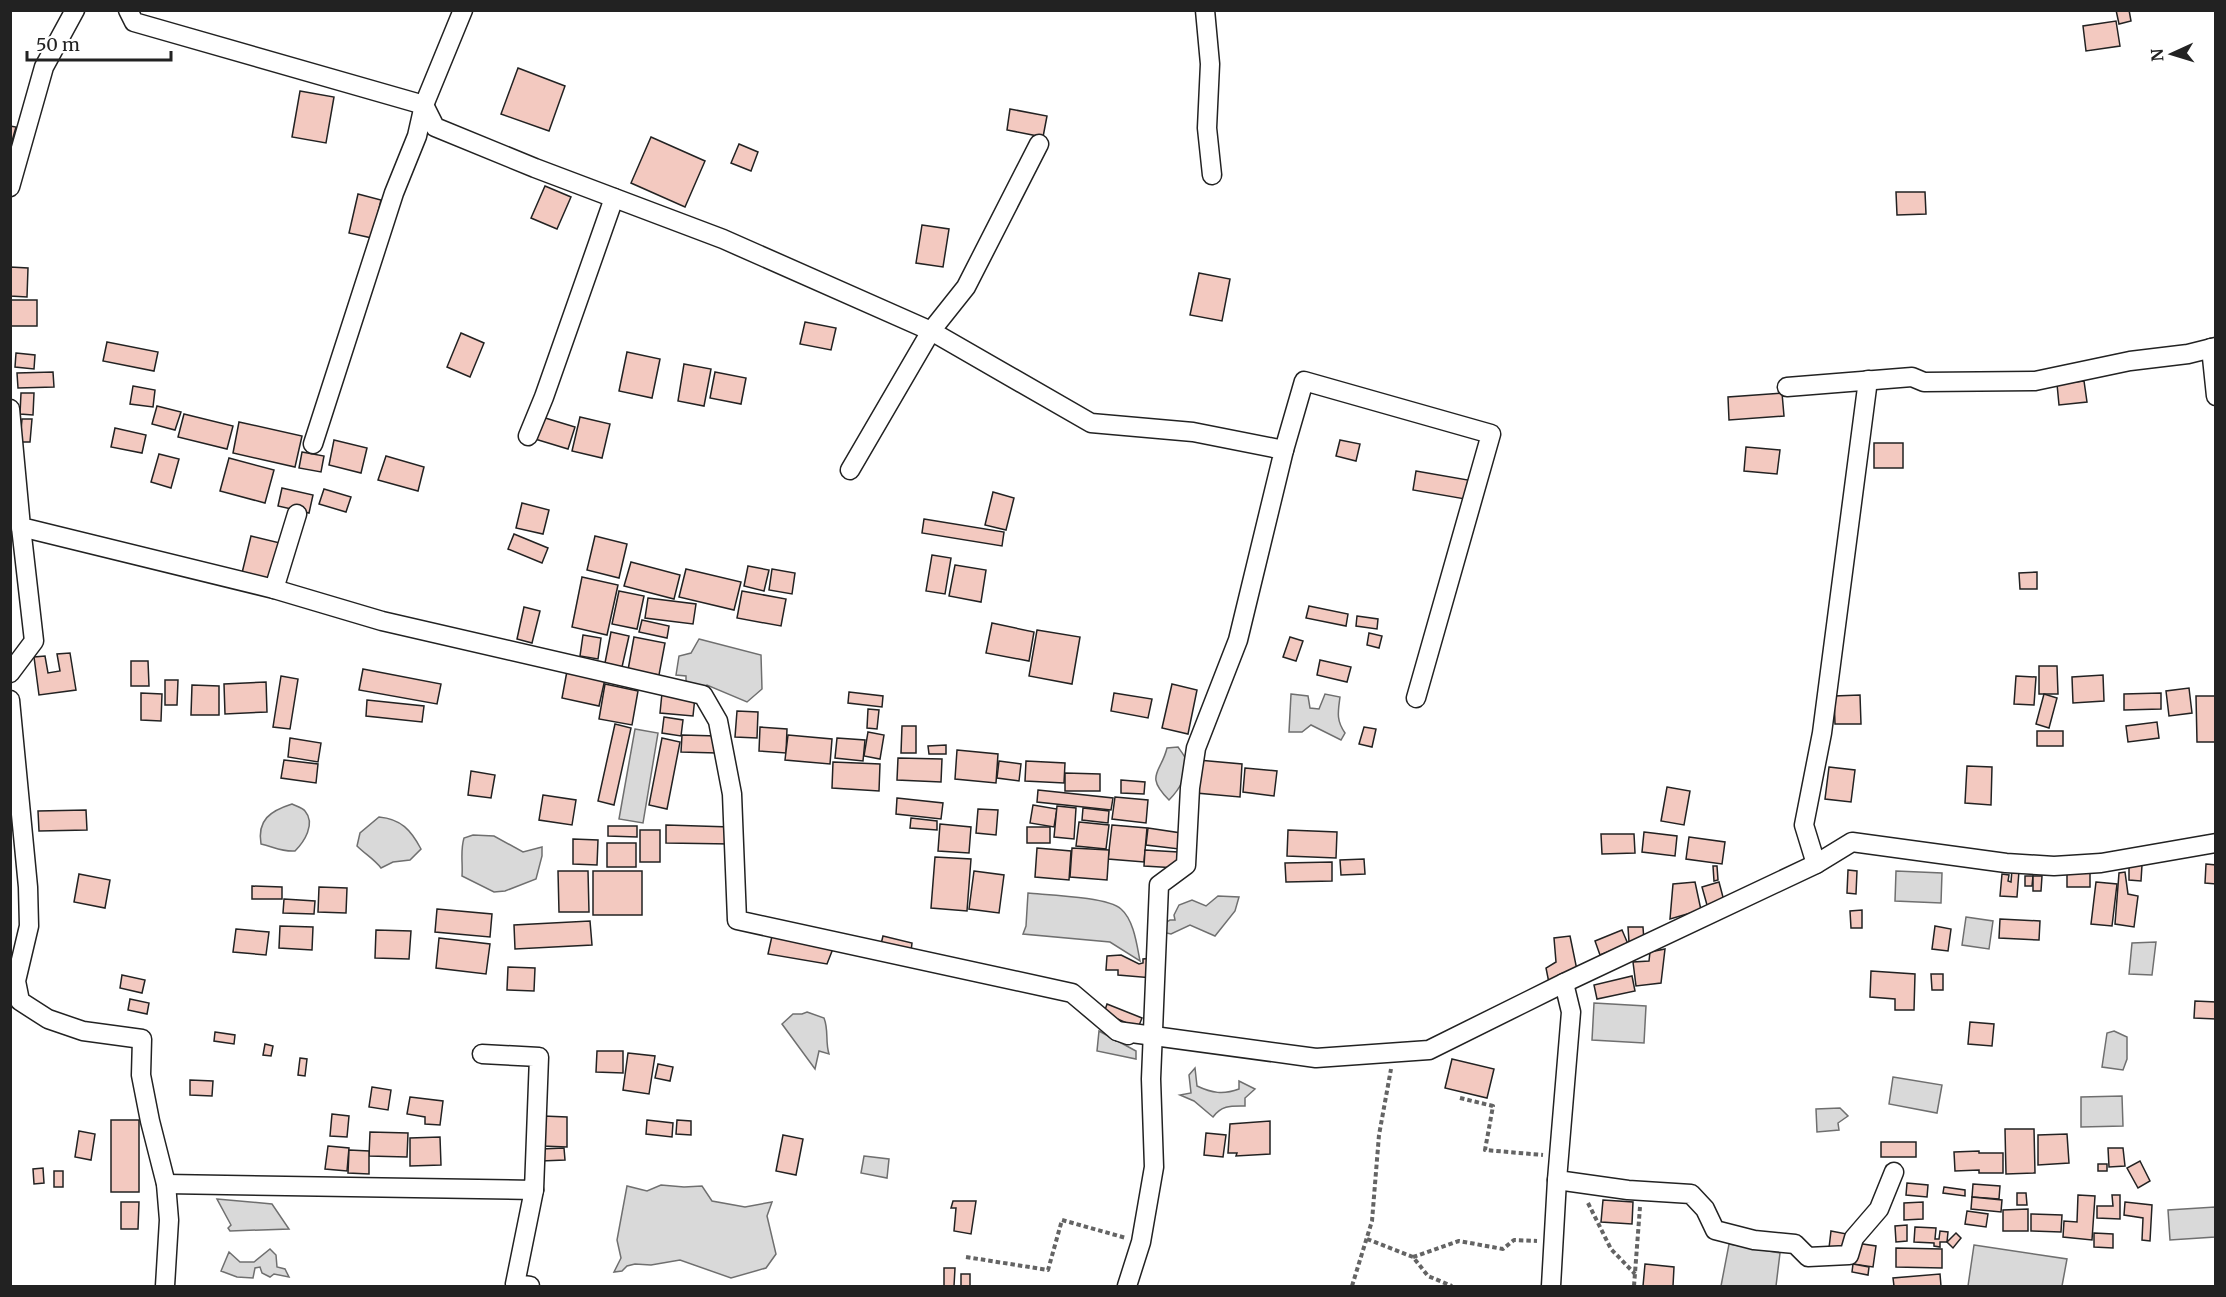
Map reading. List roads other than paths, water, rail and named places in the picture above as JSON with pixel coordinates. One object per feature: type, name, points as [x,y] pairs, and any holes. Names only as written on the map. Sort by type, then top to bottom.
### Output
[{"type":"street","points":[[10,187],[44,67],[75,10]]},
{"type":"street","points":[[128,10],[134,22],[424,105],[435,127],[723,239],[931,331],[1091,423],[1193,432],[1284,450]]},
{"type":"street","points":[[313,444],[393,193],[417,136],[424,105],[463,10]]},
{"type":"street","points":[[1205,10],[1210,64],[1208,128],[1212,175]]},
{"type":"street","points":[[850,470],[931,331],[966,287],[1039,144]]},
{"type":"street","points":[[528,435],[544,397],[614,198]]},
{"type":"street","points":[[1787,387],[1912,377],[1924,382],[2035,381],[2130,361],[2188,354],[2213,348],[2216,396]]},
{"type":"street","points":[[1815,864],[1804,825],[1822,733],[1868,380]]},
{"type":"street","points":[[1127,1287],[1141,1242],[1154,1167],[1151,1079],[1160,885],[1186,865],[1190,788],[1196,748],[1238,640],[1284,450],[1304,381],[1491,434],[1416,698]]},
{"type":"street","points":[[10,408],[34,641],[10,674]]},
{"type":"street","points":[[274,589],[297,514]]},
{"type":"street","points":[[21,526],[274,589],[405,626],[703,694],[718,721],[732,794],[737,920],[1072,993],[1117,1031],[1153,1040],[1316,1058],[1429,1050],[1815,864],[1852,842],[2006,864],[2054,866],[2101,863],[2216,843]]},
{"type":"street","points":[[10,700],[28,887],[29,926],[16,981],[20,1001],[48,1019],[83,1031],[142,1039],[141,1075],[166,1184],[169,1220],[165,1287]]},
{"type":"street","points":[[1551,1287],[1571,1012],[1564,983]]},
{"type":"street","points":[[482,1054],[539,1057],[534,1190],[514,1284],[530,1287]]},
{"type":"street","points":[[1557,1180],[1628,1190],[1691,1194],[1705,1209],[1715,1230],[1754,1240],[1796,1244],[1808,1257],[1825,1257],[1849,1256],[1854,1238],[1879,1209],[1894,1172]]},
{"type":"street","points":[[166,1184],[534,1190]]}]
